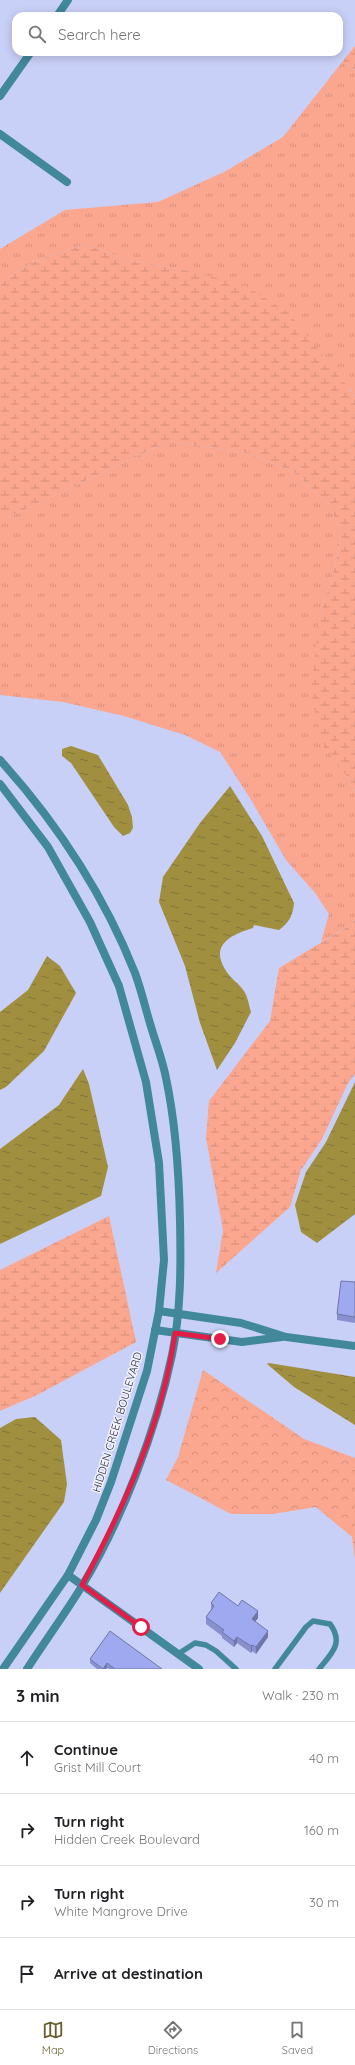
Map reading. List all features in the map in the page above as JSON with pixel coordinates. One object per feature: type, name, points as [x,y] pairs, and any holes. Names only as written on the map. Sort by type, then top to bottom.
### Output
[{"type":"street","points":[[60,12],[68,0]]},
{"type":"street","points":[[0,96],[28,56]]},
{"type":"street","points":[[0,134],[67,182]]},
{"type":"street","points":[[0,760],[45,815],[88,879],[109,916],[135,974],[166,1078],[179,1165],[181,1267],[177,1314],[172,1355],[156,1416],[132,1482],[109,1534],[82,1585],[27,1669]]},
{"type":"street","name":"HIDDEN CREEK BOULEVARD","points":[[0,784],[48,847],[90,922],[119,986],[146,1082],[159,1163],[164,1260],[159,1311],[147,1371],[111,1482],[96,1520],[68,1575],[3,1669]]},
{"type":"street","points":[[159,1311],[241,1323],[286,1337],[355,1346]]},
{"type":"street","points":[[155,1330],[242,1342],[286,1337]]},
{"type":"street","points":[[68,1575],[198,1669]]},
{"type":"lane","points":[[274,1669],[306,1627],[313,1621],[330,1624],[336,1633],[337,1641],[334,1650],[319,1669]]},
{"type":"lane","points":[[178,1654],[195,1643],[206,1645],[232,1664],[236,1669]]},
{"type":"green space","points":[[355,46],[355,70],[343,61]]},
{"type":"green space","points":[[343,61],[355,70],[355,396],[350,389],[189,271],[128,260],[85,244],[33,262],[0,283],[0,249],[65,210],[158,202],[226,171],[283,137]]},
{"type":"green space","points":[[85,244],[128,260],[189,271],[244,285],[289,313],[355,396],[355,791],[346,775],[321,743],[311,692],[319,620],[335,566],[341,534],[329,504],[294,472],[247,453],[169,441],[5,519],[0,519],[0,283],[33,262]]},
{"type":"green space","points":[[169,441],[247,453],[294,472],[329,504],[341,534],[335,566],[319,620],[317,654],[346,775],[355,791],[355,920],[352,924],[321,942],[329,914],[315,893],[286,860],[250,798],[220,752],[185,735],[124,716],[63,702],[0,695],[0,519],[5,519]]},
{"type":"green space","points":[[355,920],[355,1074],[348,1083],[322,1139],[301,1170],[290,1207],[216,1273],[223,1230],[206,1138],[209,1101],[270,1021],[279,968],[352,924]]},
{"type":"green space","points":[[109,1216],[136,1342],[37,1395],[0,1411],[0,1270]]},
{"type":"green space","points":[[203,1370],[304,1439],[355,1458],[355,1561],[352,1537],[316,1507],[273,1514],[231,1514],[166,1480],[178,1457]]},
{"type":"water","points":[[71,746],[98,755],[128,805],[132,817],[133,828],[130,833],[123,836],[114,827],[71,763],[62,756],[62,749]]},
{"type":"water","points":[[230,786],[262,836],[294,903],[290,918],[279,930],[254,925],[253,928],[235,935],[223,944],[220,957],[223,965],[229,975],[244,991],[251,1012],[235,1043],[217,1070],[200,1023],[185,966],[159,902],[163,877],[200,823]]},
{"type":"water","points":[[47,956],[60,966],[76,993],[44,1051],[6,1087],[0,1090],[0,1012],[28,990]]},
{"type":"water","points":[[83,1069],[89,1084],[108,1167],[101,1196],[0,1244],[0,1149],[59,1105]]},
{"type":"water","points":[[355,1082],[355,1214],[317,1243],[301,1232],[295,1205],[306,1172],[326,1142]]},
{"type":"water","points":[[269,1363],[355,1377],[355,1425],[294,1387],[267,1364]]},
{"type":"water","points":[[35,1417],[61,1440],[67,1484],[64,1502],[0,1593],[0,1428],[16,1419]]},
{"type":"building","points":[[341,1281],[355,1282],[355,1317],[337,1314]]},
{"type":"building","points":[[219,1592],[238,1606],[242,1600],[258,1611],[252,1619],[268,1631],[256,1647],[251,1646],[237,1637],[234,1641],[222,1632],[224,1630],[206,1617],[214,1606],[211,1603]]},
{"type":"building","points":[[110,1631],[162,1669],[115,1669],[107,1663],[103,1669],[90,1659]]},
{"type":"route","points":[[141,1627],[82,1585],[109,1534],[132,1482],[156,1416],[172,1355],[175,1333],[220,1339]]}]
